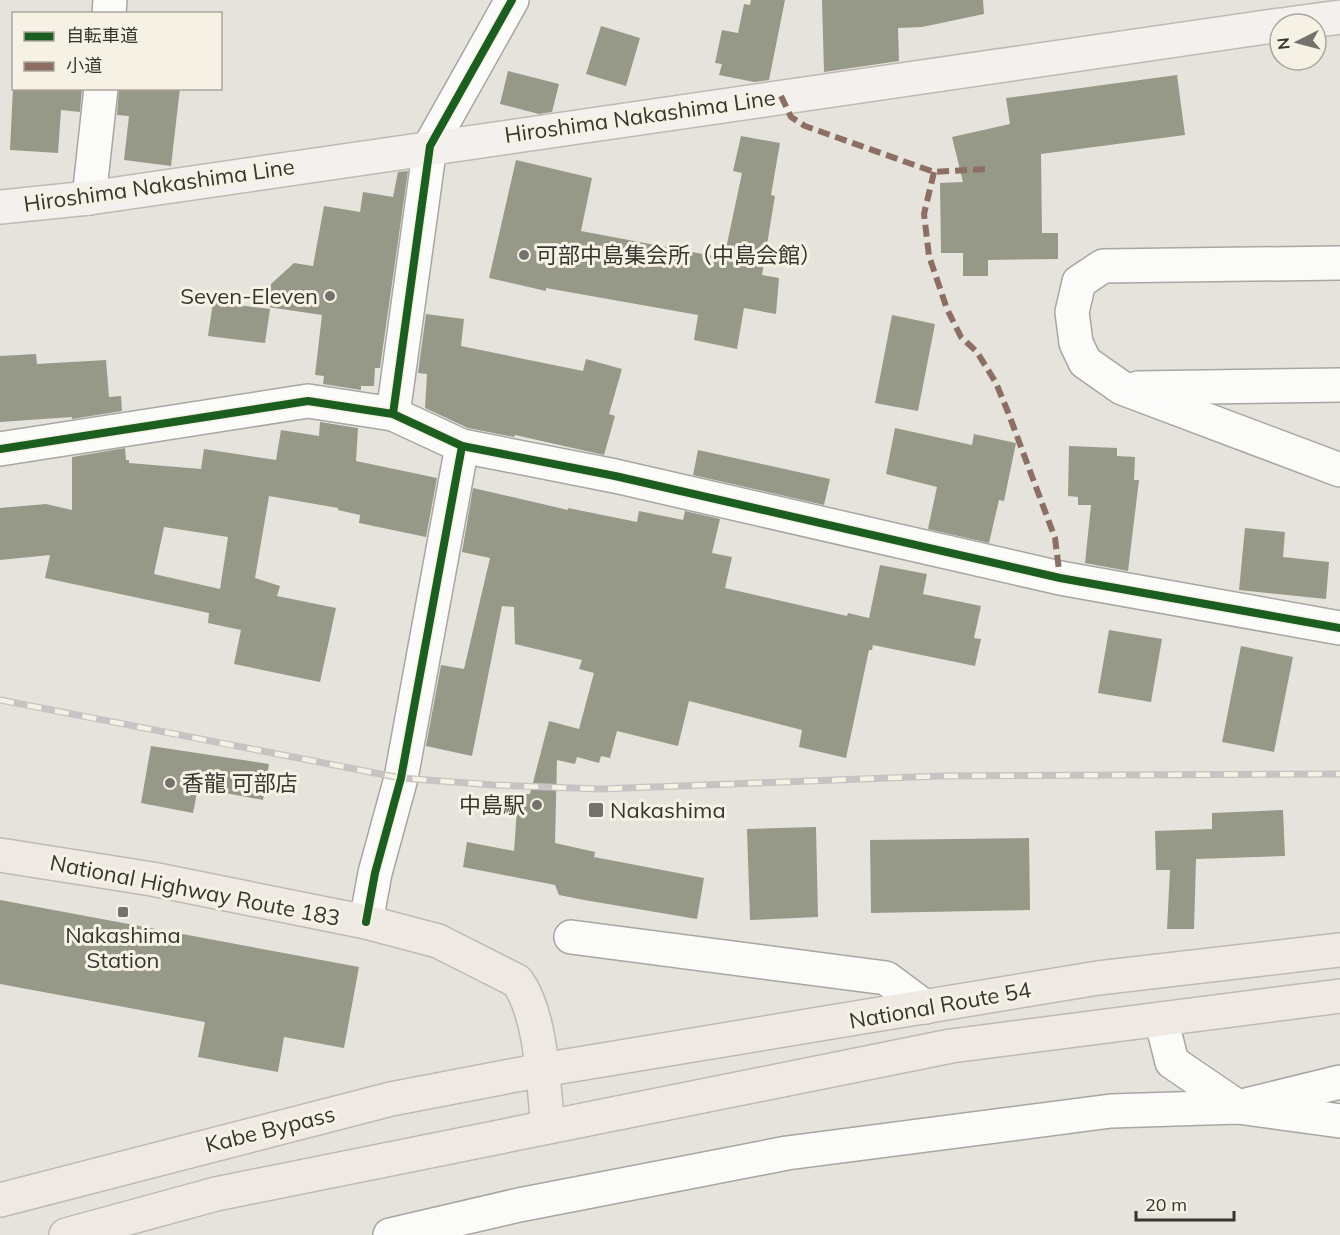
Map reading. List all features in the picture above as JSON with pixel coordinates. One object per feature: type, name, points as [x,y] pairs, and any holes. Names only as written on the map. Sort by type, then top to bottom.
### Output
[{"type":"highway","name":"National Highway Route 183","points":[[0,855],[152,879],[366,922],[438,940],[517,981],[522,988],[534,1022],[548,1126]]},
{"type":"highway","name":"National Route 54","points":[[542,1070],[1098,978],[1340,950]]},
{"type":"highway","name":"National Route 54","points":[[548,1126],[951,1046],[1340,996]]},
{"type":"highway","name":"Kabe Bypass","points":[[0,1200],[391,1099],[542,1070]]},
{"type":"highway","points":[[66,1235],[216,1194],[548,1126]]},
{"type":"main road","name":"Hiroshima Nakashima Line","points":[[0,207],[89,198],[430,146],[1268,27]]},
{"type":"street","points":[[393,414],[430,146],[512,0]]},
{"type":"street","points":[[89,198],[101,90]]},
{"type":"street","points":[[1340,263],[1103,266],[1079,282],[1072,312],[1076,343],[1085,362],[1122,388],[1340,470]]},
{"type":"street","points":[[1122,388],[1340,385]]},
{"type":"street","points":[[0,449],[308,401],[393,414],[462,446],[615,476],[1059,578],[1340,628]]},
{"type":"street","points":[[366,922],[375,873],[401,778],[462,446]]},
{"type":"street","points":[[572,937],[886,978],[925,1007]]},
{"type":"street","points":[[1161,1020],[1172,1062],[1238,1107],[1340,1082]]},
{"type":"street","points":[[390,1235],[519,1205],[787,1153],[1111,1111],[1238,1107],[1340,1121]]},
{"type":"building","points":[[751,0],[785,0],[769,80],[754,82],[719,75],[722,64],[715,63],[722,30],[738,33],[744,4],[750,5]]},
{"type":"building","points":[[822,0],[983,0],[984,14],[922,27],[898,28],[899,61],[824,72]]},
{"type":"building","points":[[601,26],[640,38],[626,86],[586,74]]},
{"type":"building","points":[[508,71],[559,84],[552,112],[539,114],[500,104]]},
{"type":"building","points":[[1177,75],[1185,135],[1041,154],[1042,233],[1058,233],[1058,259],[988,260],[988,276],[963,276],[963,253],[941,253],[940,183],[963,182],[952,137],[1010,124],[1006,98]]},
{"type":"building","points":[[13,90],[82,90],[80,112],[61,110],[58,153],[10,150]]},
{"type":"building","points":[[119,90],[180,90],[171,166],[124,160],[129,116],[117,115]]},
{"type":"building","points":[[741,136],[780,143],[771,195],[775,196],[762,275],[779,278],[776,314],[744,308],[737,349],[694,340],[698,315],[546,288],[546,291],[489,278],[516,160],[592,178],[581,231],[724,258],[742,173],[733,171]]},
{"type":"building","points":[[408,171],[380,368],[375,368],[374,386],[361,386],[361,390],[323,384],[324,376],[315,375],[322,315],[268,307],[271,284],[294,263],[313,266],[324,206],[360,212],[363,192],[393,197],[398,172]]},
{"type":"building","points":[[213,302],[270,309],[265,343],[208,336]]},
{"type":"building","points":[[426,314],[464,319],[461,346],[583,371],[586,359],[622,369],[609,414],[615,416],[604,455],[515,435],[514,437],[468,428],[425,408],[427,374],[418,373]]},
{"type":"building","points":[[892,315],[935,324],[918,411],[875,403]]},
{"type":"building","points":[[36,354],[37,364],[106,360],[109,397],[121,396],[122,411],[72,419],[72,417],[0,422],[0,356]]},
{"type":"building","points":[[320,422],[358,428],[356,461],[437,478],[426,537],[359,523],[360,515],[338,510],[338,508],[269,496],[255,578],[280,586],[277,596],[336,608],[320,682],[234,664],[241,630],[208,623],[209,613],[45,578],[50,555],[0,560],[0,508],[46,504],[72,510],[72,457],[125,448],[126,460],[129,460],[129,463],[201,469],[204,449],[276,460],[281,430],[319,436]],"holes":[[[164,527],[228,537],[220,589],[154,574]]]},
{"type":"building","points":[[895,428],[972,445],[974,434],[1016,443],[1004,501],[999,500],[989,543],[928,529],[937,487],[886,474]]},
{"type":"building","points":[[1069,446],[1117,448],[1117,456],[1135,457],[1134,480],[1139,480],[1128,571],[1085,563],[1091,505],[1078,505],[1078,497],[1068,496]]},
{"type":"building","points":[[698,450],[830,479],[824,505],[693,475]]},
{"type":"building","points":[[473,488],[568,510],[568,508],[637,522],[639,511],[683,520],[685,511],[720,519],[712,553],[732,557],[725,588],[847,616],[848,613],[869,618],[880,565],[927,574],[923,594],[981,606],[974,638],[981,639],[975,666],[873,645],[872,650],[869,650],[846,758],[799,747],[802,730],[689,701],[678,746],[617,731],[610,758],[601,756],[599,763],[577,757],[575,764],[557,760],[555,843],[595,852],[594,857],[704,878],[697,919],[559,895],[555,885],[463,867],[467,842],[514,851],[518,794],[530,794],[549,721],[579,729],[594,673],[579,669],[582,660],[515,644],[514,607],[502,606],[472,756],[426,746],[441,665],[464,669],[490,558],[462,552]]},
{"type":"building","points":[[1245,528],[1285,532],[1283,557],[1329,562],[1326,599],[1239,590]]},
{"type":"building","points":[[1109,630],[1162,639],[1151,702],[1098,693]]},
{"type":"building","points":[[1241,646],[1293,657],[1274,752],[1222,742]]},
{"type":"building","points":[[151,746],[269,764],[263,800],[198,788],[193,813],[141,803]]},
{"type":"building","points":[[1283,810],[1285,856],[1196,859],[1194,929],[1167,929],[1170,870],[1156,870],[1155,831],[1212,829],[1212,813]]},
{"type":"building","points":[[816,827],[818,917],[750,920],[747,829]]},
{"type":"building","points":[[1029,838],[1030,910],[871,913],[870,840]]},
{"type":"building","points":[[0,900],[359,967],[344,1048],[284,1037],[278,1072],[198,1057],[205,1022],[0,984]]},
{"type":"railway","points":[[0,700],[401,778],[494,785],[600,789],[941,776],[1340,774]]},
{"type":"marked path","points":[[781,96],[791,117],[805,126],[934,172],[985,169]]},
{"type":"marked path","points":[[934,172],[924,214],[929,256],[947,309],[961,337],[977,352],[996,383],[1008,412],[1055,538],[1060,578]]},
{"type":"cycle path","points":[[393,414],[430,146],[512,0]]},
{"type":"cycle path","points":[[0,449],[308,401],[393,414],[462,446],[615,476],[1060,578],[1340,628]]},
{"type":"cycle path","points":[[366,922],[375,873],[401,778],[462,446]]},
{"type":"place","name":"可部中島集会所（中島会館）","points":[[524,255]]},
{"type":"place","name":"Seven-Eleven","points":[[330,296]]},
{"type":"place","name":"香龍 可部店","points":[[170,783]]},
{"type":"place","name":"中島駅","points":[[537,805]]},
{"type":"place","name":"Nakashima","points":[[596,810]]},
{"type":"place","name":"Nakashima Station","points":[[123,912]]}]
